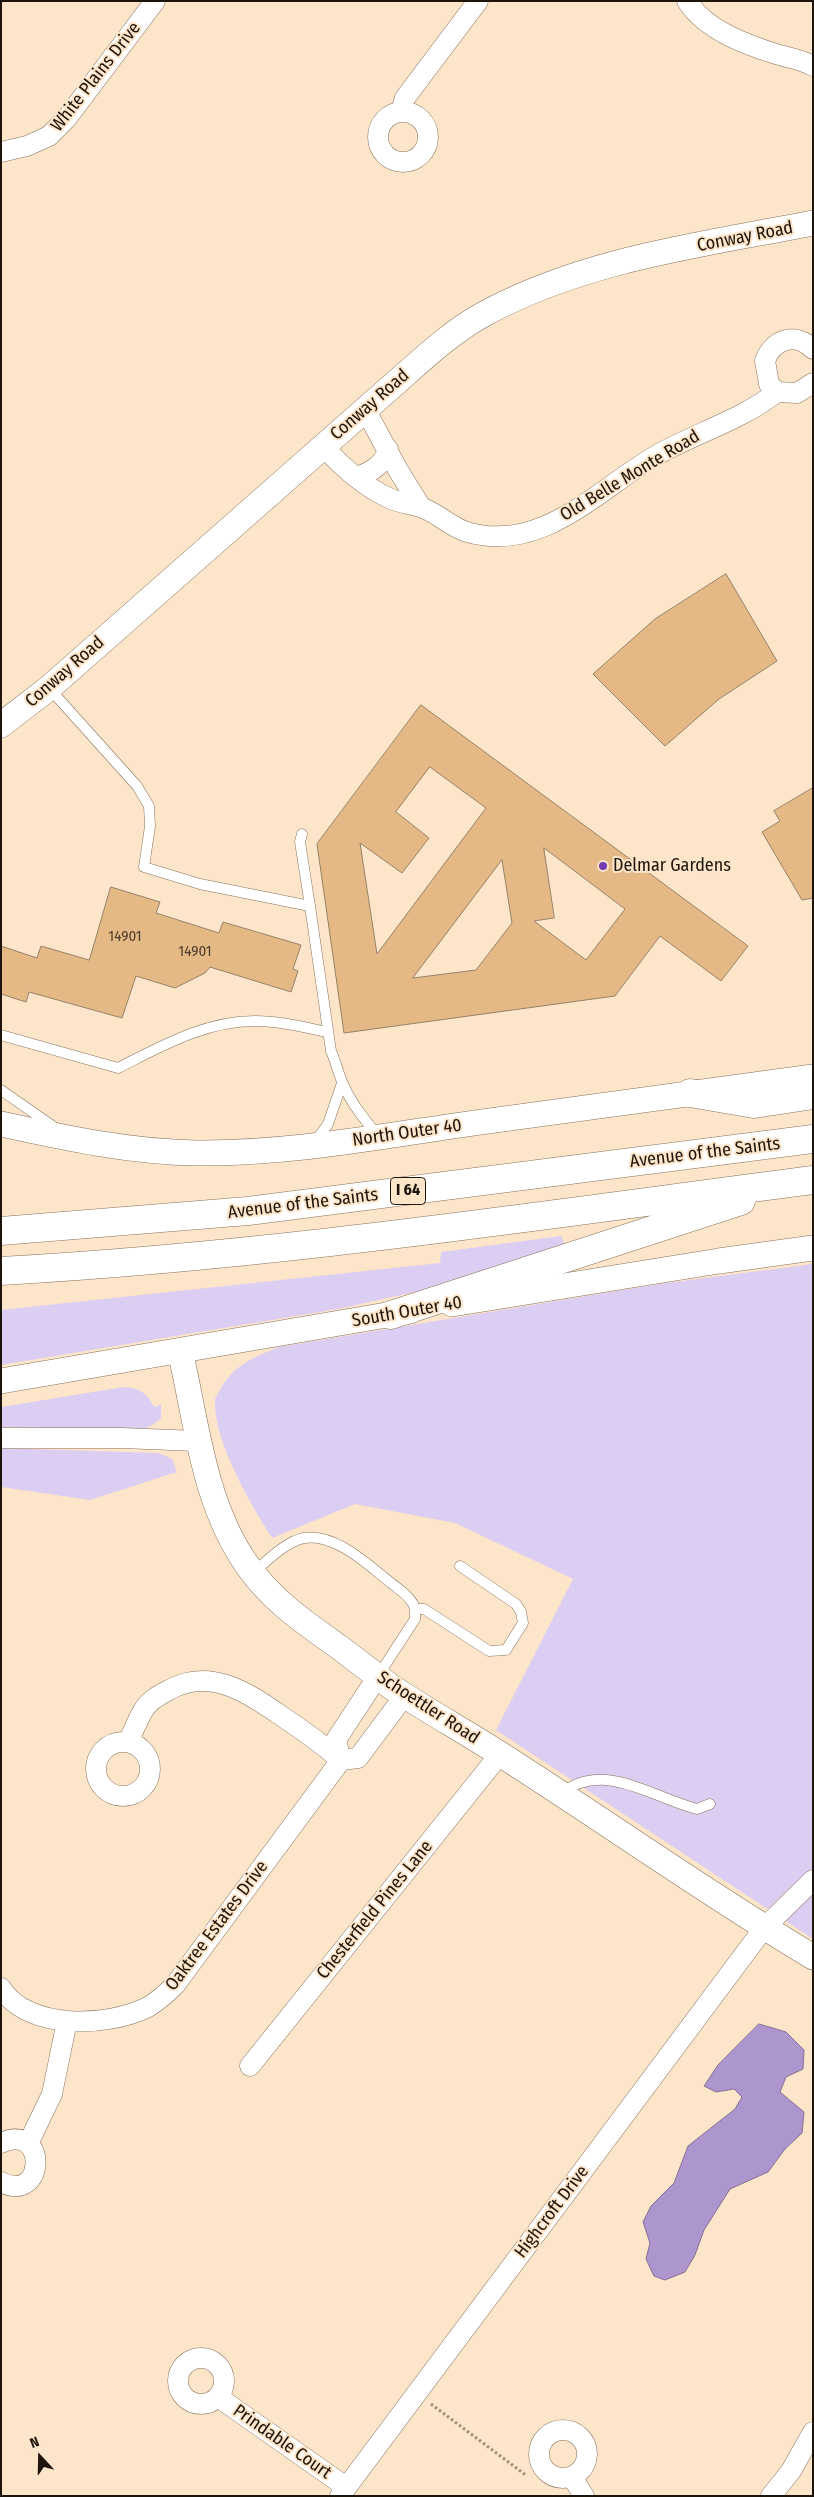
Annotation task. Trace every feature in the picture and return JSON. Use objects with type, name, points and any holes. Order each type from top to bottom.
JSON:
[{"type":"highway","points":[[690,1093],[754,1104],[813,1095]]},
{"type":"highway","name":"Avenue of the Saints","points":[[1,1231],[248,1211],[813,1139]]},
{"type":"highway","points":[[391,1315],[480,1284],[664,1228],[804,1182]]},
{"type":"highway","name":"I 64","points":[[1,1271],[140,1262],[305,1245],[804,1182]]},
{"type":"street","name":"White Plains Drive","points":[[1,152],[27,146],[49,136],[67,118],[155,1]]},
{"type":"street","points":[[401,112],[405,98],[478,1]]},
{"type":"street","points":[[687,1],[694,12],[738,41],[801,60],[813,66]]},
{"type":"street","name":"Conway Road","points":[[1,725],[48,688],[447,339],[483,315],[556,281],[600,266],[813,223]]},
{"type":"street","points":[[813,348],[802,341],[792,339],[774,345],[768,352],[765,361],[765,372],[769,384],[777,392],[797,393],[813,382]]},
{"type":"street","name":"Old Belle Monte Road","points":[[323,446],[356,477],[391,499],[421,507],[444,522],[467,532],[489,536],[518,535],[547,526],[573,513],[647,461],[700,432],[761,404],[777,392]]},
{"type":"street","name":"Old Belle Monte Road","points":[[365,409],[398,470],[421,507]]},
{"type":"street","points":[[356,477],[376,468],[383,461],[388,449]]},
{"type":"street","name":"North Outer 40","points":[[1,1124],[68,1139],[136,1149],[194,1153],[242,1152],[378,1137],[813,1077]]},
{"type":"street","name":"South Outer 40","points":[[1,1381],[719,1261],[813,1248]]},
{"type":"street","name":"Schoettler Road","points":[[180,1351],[191,1397],[197,1441],[214,1495],[228,1529],[254,1572],[286,1609],[405,1695],[500,1754],[764,1928],[813,1957]]},
{"type":"street","points":[[1,1438],[197,1441]]},
{"type":"street","points":[[341,1760],[336,1740],[378,1676]]},
{"type":"street","points":[[128,1742],[143,1710],[156,1696],[188,1682],[206,1681],[227,1684],[247,1693],[317,1740],[341,1760],[358,1758],[405,1695]]},
{"type":"street","name":"Chesterfield Pines Lane","points":[[250,2066],[500,1754]]},
{"type":"street","name":"Oaktree Estates Drive","points":[[1,1988],[20,2006],[32,2013],[67,2021],[98,2022],[126,2015],[148,2006],[175,1985],[341,1760]]},
{"type":"street","name":"Highcroft Drive","points":[[343,2492],[764,1928],[813,1880]]},
{"type":"street","points":[[28,2144],[52,2094],[67,2021]]},
{"type":"street","points":[[1,2143],[14,2139],[28,2144],[36,2158],[34,2173],[23,2184],[15,2186],[1,2182]]},
{"type":"street","name":"Prindable Court","points":[[218,2397],[343,2492]]},
{"type":"street","points":[[771,2496],[794,2465],[813,2432]]},
{"type":"street","points":[[572,2477],[584,2496]]},
{"type":"lane","points":[[48,688],[137,786],[148,806],[150,826],[144,866],[200,884],[310,906]]},
{"type":"lane","points":[[302,834],[300,842],[330,1051],[339,1066],[342,1082],[353,1103],[378,1137]]},
{"type":"lane","points":[[1,1035],[118,1068],[192,1032],[225,1023],[255,1021],[287,1024],[327,1032]]},
{"type":"lane","points":[[312,1145],[328,1124],[342,1082]]},
{"type":"lane","points":[[1,1090],[68,1139]]},
{"type":"lane","points":[[254,1572],[292,1541],[306,1538],[336,1544],[362,1560],[411,1599],[416,1609],[415,1619],[378,1676]]},
{"type":"lane","points":[[416,1609],[424,1609],[489,1651],[506,1650],[523,1623],[516,1604],[460,1566]]},
{"type":"lane","points":[[561,1794],[572,1785],[592,1779],[611,1781],[642,1789],[683,1806],[697,1809],[710,1804]]},
{"type":"path","points":[[428,2402],[527,2476]]},
{"type":"shaded area","points":[[561,1236],[566,1247],[419,1291],[338,1309],[1,1365],[1,1310],[440,1263],[441,1252]]},
{"type":"shaded area","points":[[813,1264],[813,1939],[496,1730],[573,1579],[455,1523],[355,1504],[272,1538],[244,1490],[227,1453],[216,1417],[215,1401],[226,1380],[239,1367],[279,1347],[659,1284]]},
{"type":"shaded area","points":[[124,1387],[142,1392],[154,1407],[161,1404],[161,1418],[148,1427],[132,1430],[1,1427],[1,1407]]},
{"type":"shaded area","points":[[1,1448],[159,1453],[172,1459],[177,1472],[90,1500],[1,1487]]},
{"type":"shaded area","points":[[759,2024],[786,2032],[804,2050],[803,2069],[786,2077],[780,2092],[804,2112],[802,2133],[785,2149],[768,2172],[730,2189],[704,2230],[695,2255],[685,2272],[665,2280],[654,2276],[646,2259],[650,2243],[643,2222],[651,2206],[674,2183],[688,2146],[735,2109],[742,2097],[734,2089],[716,2092],[704,2086],[718,2065]]},
{"type":"building","points":[[726,574],[777,661],[719,699],[665,746],[593,674],[655,619]]},
{"type":"building","name":"Delmar Gardens","points":[[421,705],[748,946],[721,981],[660,936],[615,996],[344,1033],[317,844]],"holes":[[[430,767],[486,808],[377,954],[360,843],[402,873],[429,838],[396,812]],[[544,848],[625,909],[586,960],[534,921],[554,918]],[[502,860],[512,923],[476,970],[413,978]]]},
{"type":"building","points":[[813,788],[813,898],[802,900],[762,832],[780,821],[774,811]]},
{"type":"building","points":[[111,887],[160,902],[156,913],[219,933],[223,922],[301,945],[293,969],[298,971],[291,992],[210,967],[205,973],[175,988],[136,976],[122,1018],[29,992],[26,1002],[1,994],[1,946],[37,958],[41,946],[89,960]]},
{"type":"place","name":"Delmar Gardens","points":[[603,866]]}]
